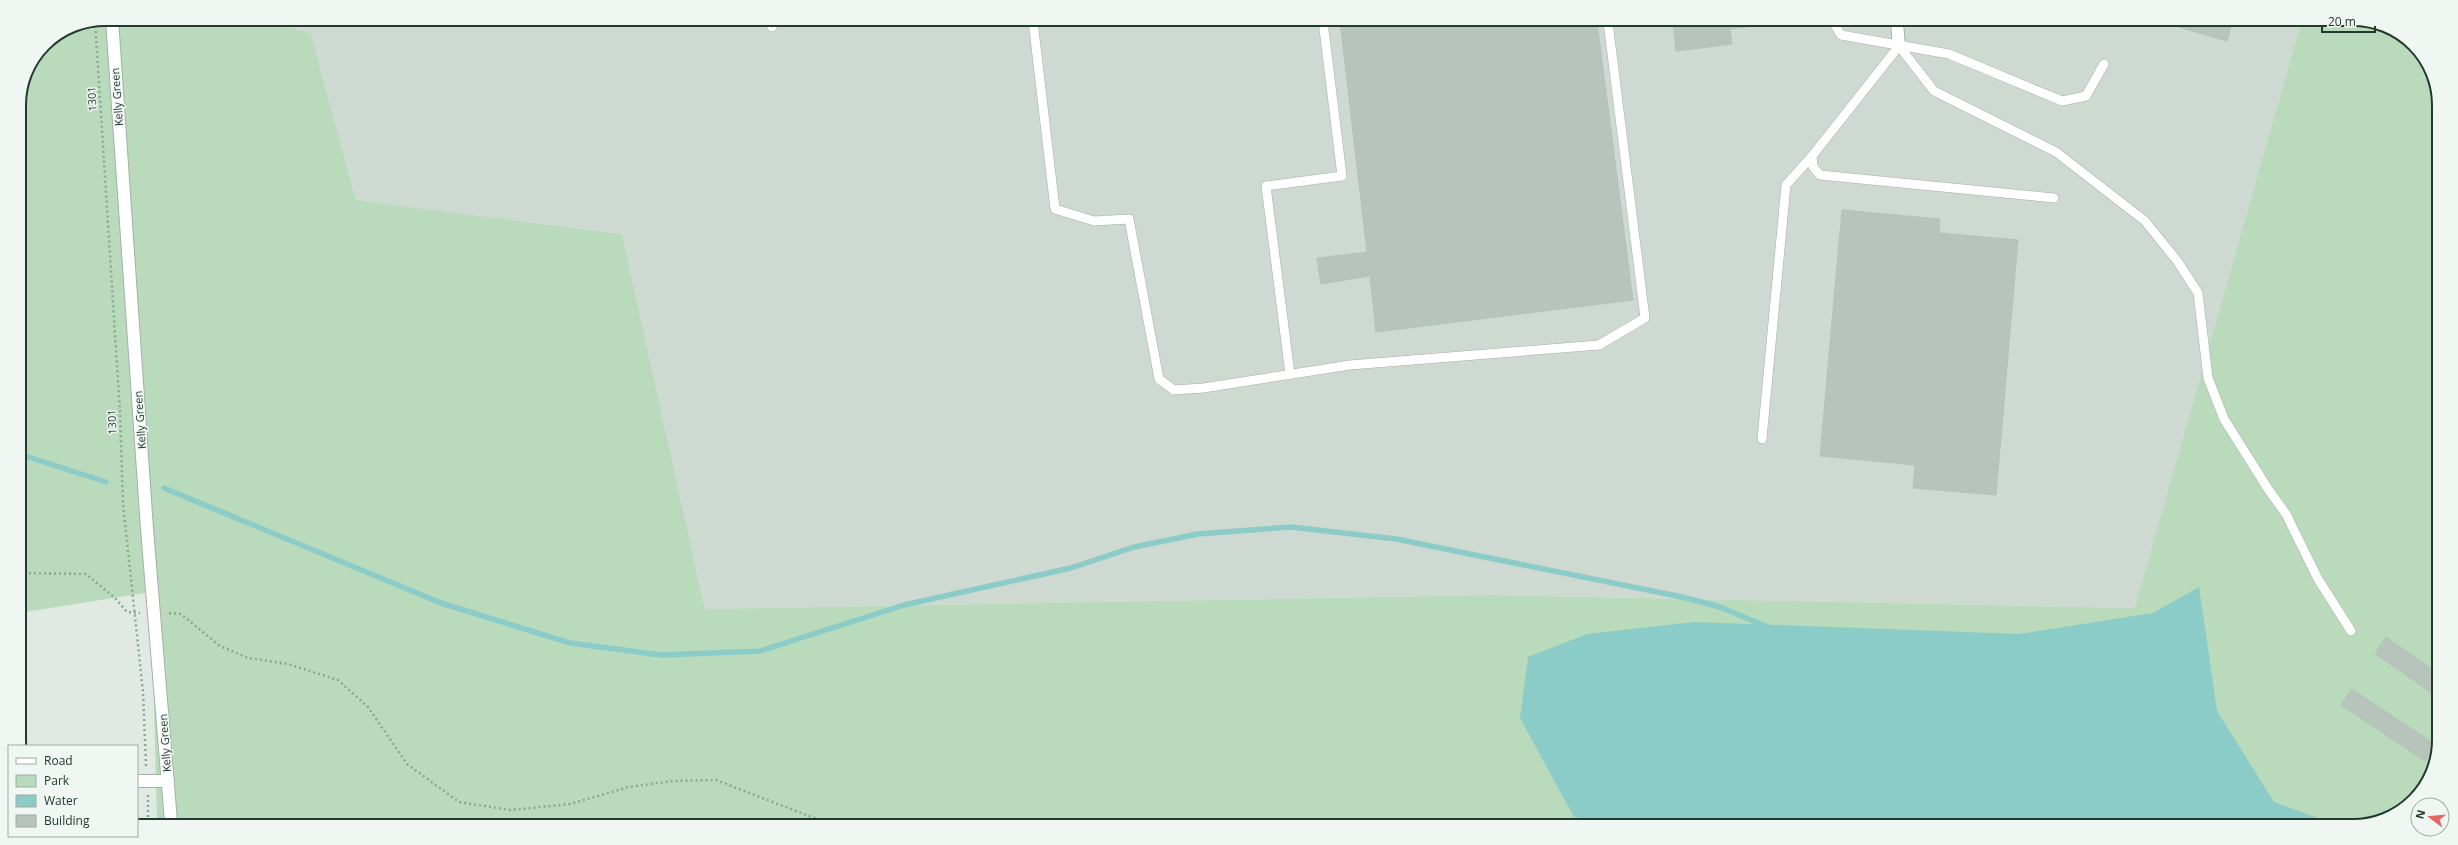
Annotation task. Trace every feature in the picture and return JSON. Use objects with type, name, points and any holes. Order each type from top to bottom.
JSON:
[{"type":"street","name":"Kelly Green","points":[[113,26],[171,819]]},
{"type":"street","points":[[1897,26],[1899,46]]},
{"type":"street","points":[[143,781],[168,781]]},
{"type":"lane","points":[[1034,26],[1055,208],[1094,221],[1129,219],[1159,379],[1174,390],[1203,388],[1350,365],[1599,345],[1645,318],[1608,26]]},
{"type":"lane","points":[[1290,374],[1266,186],[1342,176],[1324,26]]},
{"type":"lane","points":[[1835,26],[1841,35],[1949,54],[2062,101],[2086,96],[2104,64]]},
{"type":"lane","points":[[1762,439],[1786,185],[1812,156],[1899,46]]},
{"type":"lane","points":[[1899,46],[1934,91],[2056,152],[2145,220],[2178,262],[2198,293],[2208,378],[2224,419],[2268,489],[2286,514],[2318,579],[2351,631]]},
{"type":"lane","points":[[1812,156],[1813,167],[1820,175],[2054,198]]},
{"type":"path","name":"1301","points":[[95,27],[120,412],[123,504],[143,692],[143,781],[148,819]]},
{"type":"path","points":[[26,573],[86,574],[115,598],[127,612],[181,614],[220,646],[248,658],[288,664],[338,680],[368,706],[407,764],[459,802],[511,810],[570,804],[629,786],[673,781],[716,780],[817,819]]},
{"type":"shaded area","points":[[286,26],[2300,26],[2136,608],[1489,595],[705,609],[622,234],[356,200],[311,34]]},
{"type":"green space","points":[[100,26],[286,26],[311,34],[356,200],[622,234],[705,609],[1489,595],[2135,608],[2300,26],[2358,26],[2378,30],[2388,34],[2401,42],[2416,57],[2428,80],[2432,100],[2432,740],[2428,765],[2416,788],[2397,806],[2378,815],[2353,819],[157,819],[151,592],[26,612],[26,105],[29,85],[39,61],[49,49],[61,39],[80,30]]},
{"type":"water","points":[[2199,587],[2217,711],[2274,802],[2321,819],[1586,819],[1574,817],[1520,718],[1528,657],[1587,634],[1694,622],[2019,634],[2153,613]]},
{"type":"building","points":[[1341,26],[1598,26],[1633,300],[1376,332],[1370,276],[1321,284],[1317,258],[1367,252]]},
{"type":"building","points":[[1673,26],[1753,26],[1730,29],[1732,44],[1676,51]]},
{"type":"building","points":[[2175,26],[2231,26],[2227,41]]},
{"type":"building","points":[[1842,210],[1940,219],[1939,233],[2018,240],[1996,495],[1913,488],[1915,465],[1820,456]]},
{"type":"building","points":[[2386,637],[2432,669],[2432,693],[2375,654]]},
{"type":"building","points":[[2352,689],[2432,742],[2431,751],[2425,761],[2341,705]]},
{"type":"waterway","points":[[26,456],[106,482]]},
{"type":"waterway","points":[[164,488],[441,603],[570,643],[661,655],[760,651],[904,605],[1071,568],[1134,547],[1198,534],[1291,527],[1396,539],[1682,597],[1720,607],[1770,628]]}]
